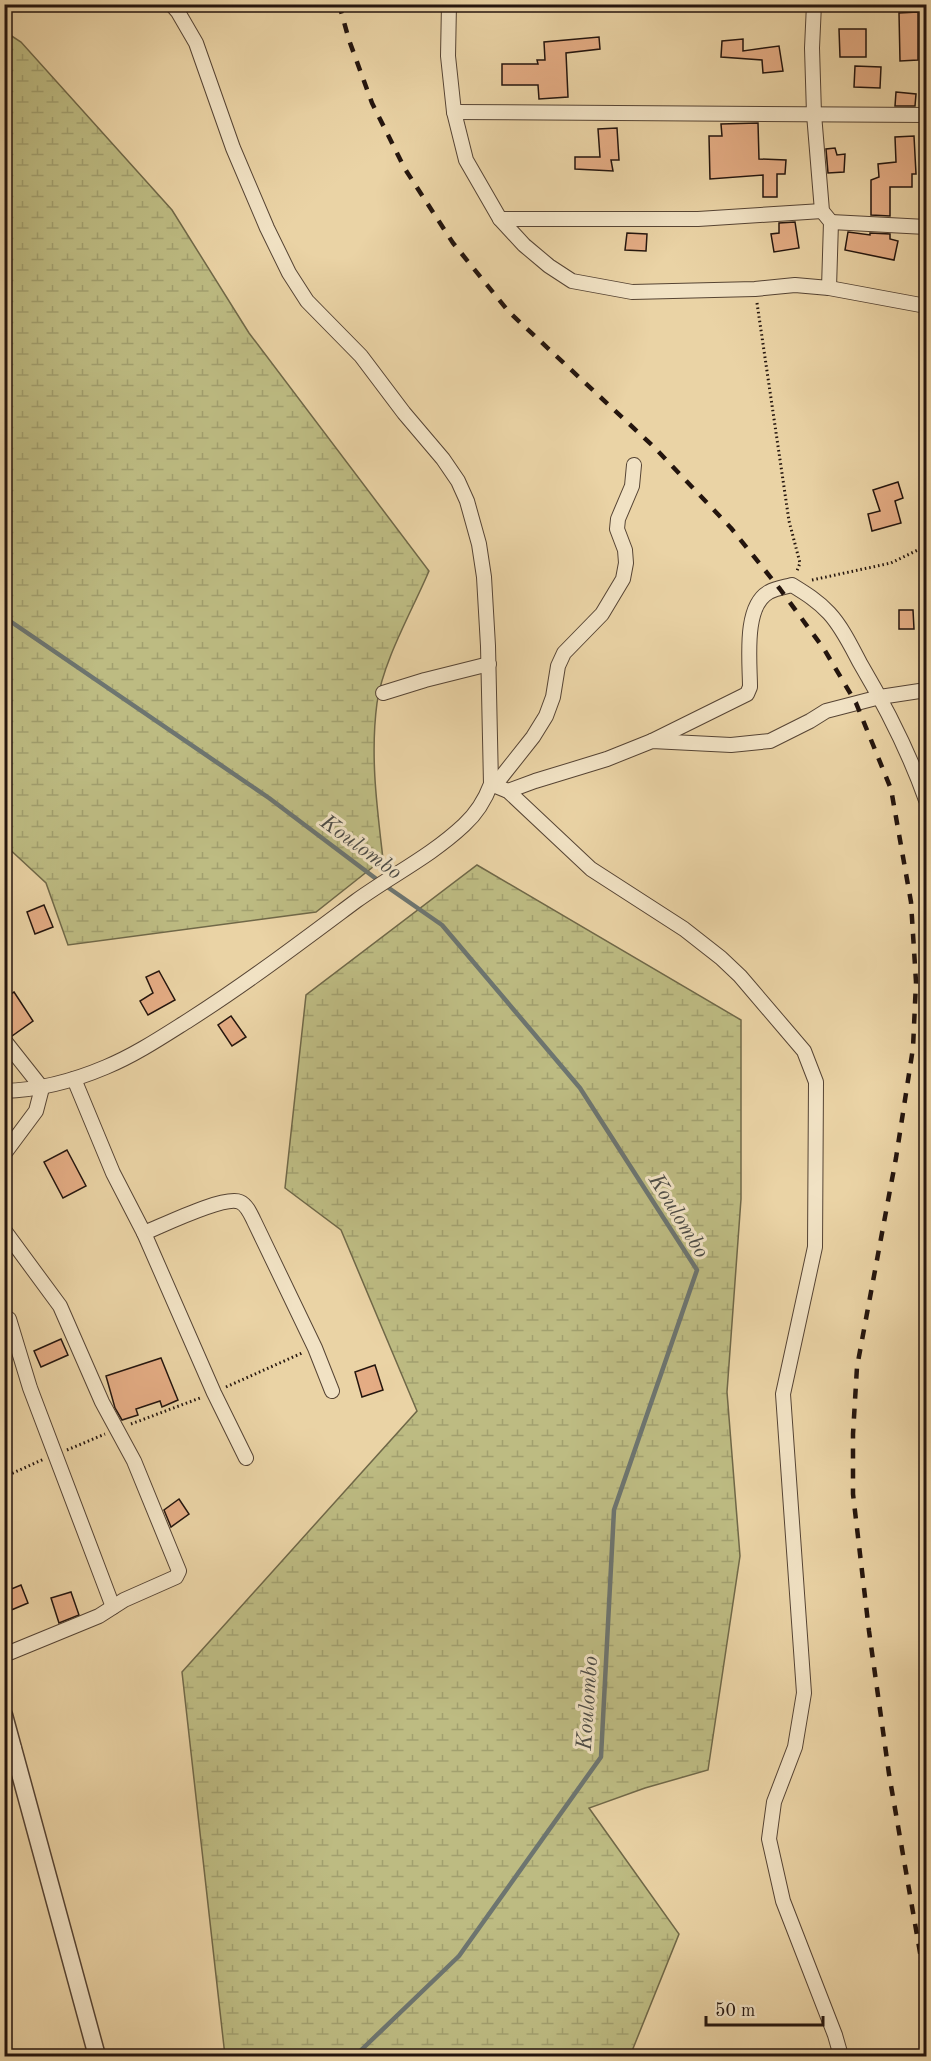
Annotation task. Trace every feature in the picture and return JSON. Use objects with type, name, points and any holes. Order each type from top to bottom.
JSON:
[{"type":"street","points":[[171,4],[196,43],[233,148],[267,228],[290,273],[307,301],[361,356],[404,414],[443,459],[468,501],[479,544],[484,577],[493,784]]},
{"type":"street","points":[[449,4],[448,56],[454,112],[466,160],[500,219],[524,245],[572,281],[632,292],[755,290],[795,285],[829,288],[927,306]]},
{"type":"street","points":[[814,4],[812,48],[814,114],[826,217],[829,288]]},
{"type":"street","points":[[454,112],[927,115]]},
{"type":"street","points":[[500,219],[826,217],[927,227]]},
{"type":"street","points":[[4,1091],[42,1088],[106,1067],[185,1023],[256,976],[359,899],[422,860],[471,818],[493,784],[533,737],[546,716],[553,697],[558,666],[564,653],[602,614],[623,579],[626,563],[625,550],[617,529],[618,519],[632,486],[634,465]]},
{"type":"street","points":[[508,791],[608,759],[652,741],[747,694],[750,687],[752,620],[758,604],[768,592],[792,585],[812,598],[837,623],[903,742],[927,800]]},
{"type":"street","points":[[383,693],[489,664]]},
{"type":"street","points":[[652,741],[731,745],[770,741],[826,711],[880,697],[927,690]]},
{"type":"street","points":[[493,784],[508,791],[591,869],[684,929],[740,975],[804,1051],[816,1082],[815,1247],[783,1394],[804,1693],[795,1747],[774,1802],[769,1839],[783,1901],[841,2056]]},
{"type":"street","points":[[4,1040],[42,1088]]},
{"type":"street","points":[[74,1078],[113,1173],[144,1233],[214,1393],[246,1458]]},
{"type":"street","points":[[4,1154],[36,1111],[42,1088]]},
{"type":"street","points":[[144,1233],[215,1204],[237,1201],[243,1204],[255,1221],[315,1348],[332,1391]]},
{"type":"street","points":[[4,1230],[60,1306],[102,1402],[134,1461],[179,1569],[176,1577],[124,1600],[99,1616],[4,1655]]},
{"type":"street","points":[[9,1319],[30,1388],[113,1607]]},
{"type":"street","points":[[4,1715],[97,2056]]},
{"type":"street","points":[[4,1765],[14,1748]]},
{"type":"path","points":[[755,290],[789,520],[800,563],[792,585]]},
{"type":"path","points":[[792,585],[891,563],[927,546]]},
{"type":"path","points":[[214,1393],[315,1348]]},
{"type":"green space","points":[[4,31],[21,42],[172,210],[249,333],[429,571],[385,670],[377,703],[374,762],[383,859],[316,912],[68,945],[46,883],[5,845]]},
{"type":"green space","points":[[477,865],[741,1020],[741,1199],[727,1392],[740,1556],[708,1770],[645,1788],[589,1808],[679,1934],[630,2056],[225,2056],[182,1672],[417,1411],[341,1230],[285,1188],[306,995]]},
{"type":"building","points":[[918,12],[918,60],[900,61],[899,13]]},
{"type":"building","points":[[839,29],[866,29],[866,57],[840,57]]},
{"type":"building","points":[[599,37],[600,49],[566,53],[568,97],[539,99],[538,85],[502,85],[502,64],[538,64],[537,60],[545,60],[544,42]]},
{"type":"building","points":[[743,39],[743,51],[779,46],[783,71],[763,73],[762,60],[721,57],[722,41]]},
{"type":"building","points":[[855,66],[881,67],[880,88],[854,87]]},
{"type":"building","points":[[896,92],[916,94],[915,106],[895,106]]},
{"type":"building","points":[[758,123],[759,159],[786,160],[785,174],[777,174],[777,197],[763,197],[763,175],[710,179],[709,136],[722,136],[721,124]]},
{"type":"building","points":[[617,128],[619,160],[611,160],[613,171],[575,169],[575,157],[600,157],[598,129]]},
{"type":"building","points":[[914,136],[916,174],[912,174],[912,187],[890,187],[890,216],[871,215],[871,180],[879,177],[878,164],[896,162],[895,137]]},
{"type":"building","points":[[835,148],[837,155],[845,154],[844,172],[828,173],[826,149]]},
{"type":"building","points":[[795,222],[799,248],[774,252],[771,234],[779,233],[779,223]]},
{"type":"building","points":[[848,232],[870,235],[870,233],[890,234],[890,239],[898,241],[894,260],[845,250]]},
{"type":"building","points":[[627,233],[647,234],[646,251],[625,250]]},
{"type":"building","points":[[898,482],[903,498],[895,501],[901,523],[872,531],[868,514],[880,511],[873,490]]},
{"type":"building","points":[[899,610],[913,610],[914,629],[899,629]]},
{"type":"building","points":[[44,905],[53,927],[35,934],[27,912]]},
{"type":"building","points":[[159,971],[175,1000],[148,1015],[140,1001],[153,993],[146,977]]},
{"type":"building","points":[[14,992],[33,1021],[12,1036],[4,1025],[4,998]]},
{"type":"building","points":[[231,1016],[246,1037],[232,1046],[218,1025]]},
{"type":"building","points":[[67,1150],[86,1186],[63,1198],[44,1162]]},
{"type":"building","points":[[61,1339],[68,1355],[41,1367],[34,1351]]},
{"type":"building","points":[[161,1358],[178,1400],[162,1407],[160,1401],[136,1409],[138,1415],[122,1420],[115,1408],[106,1376]]},
{"type":"building","points":[[375,1365],[383,1390],[362,1397],[355,1372]]},
{"type":"building","points":[[179,1499],[189,1514],[171,1527],[164,1510]]},
{"type":"building","points":[[21,1585],[28,1603],[9,1611],[4,1600],[4,1592]]},
{"type":"building","points":[[71,1592],[79,1615],[59,1623],[51,1598]]},
{"type":"waterway","name":"Koulombo","points":[[4,617],[269,798],[383,884],[442,925],[580,1088],[697,1270],[614,1510],[601,1757],[459,1956],[355,2056]]},
{"type":"railway","points":[[339,4],[349,40],[372,103],[405,169],[453,243],[509,312],[654,447],[731,528],[780,589],[824,649],[856,703],[891,789],[911,902],[916,982],[913,1048],[896,1158],[857,1367],[853,1434],[853,1494],[889,1774],[926,1987]]}]
